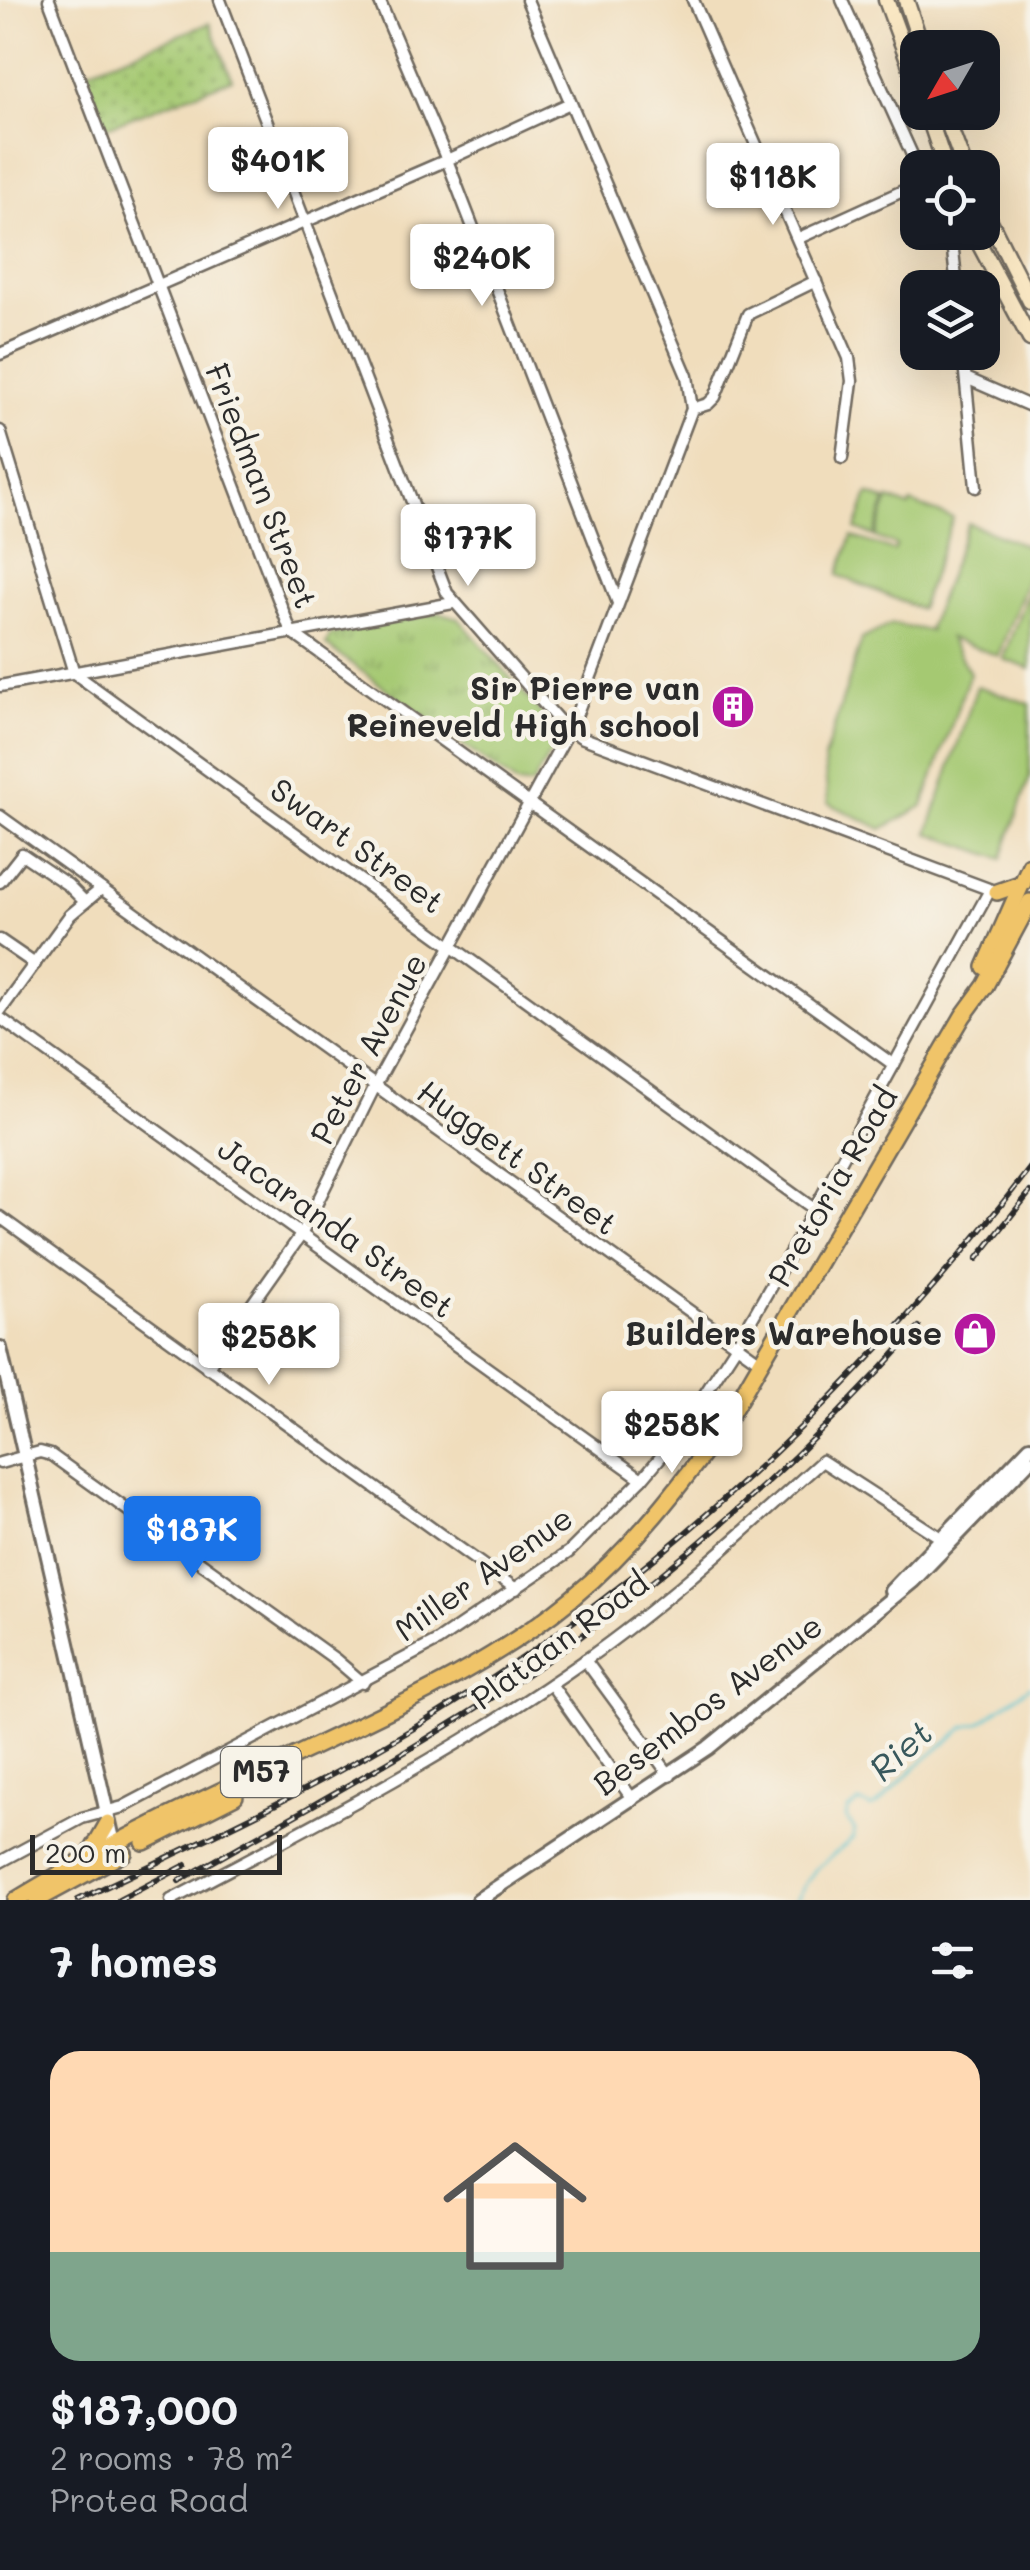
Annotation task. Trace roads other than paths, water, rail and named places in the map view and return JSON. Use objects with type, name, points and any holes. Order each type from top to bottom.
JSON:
[{"type":"main road","points":[[886,0],[900,38]]},
{"type":"main road","points":[[906,0],[916,30]]},
{"type":"main road","points":[[1000,240],[1030,300]]},
{"type":"main road","points":[[983,250],[1030,339]]},
{"type":"main road","name":"Pretoria Road","points":[[16,1900],[86,1861],[116,1851],[136,1835],[258,1773],[348,1734],[470,1668],[571,1599],[632,1540],[726,1422],[762,1364],[1010,940],[1030,866]]},
{"type":"main road","points":[[994,891],[1024,897]]},
{"type":"main road","name":"Pretoria Road","points":[[964,1016],[1024,897]]},
{"type":"main road","points":[[1010,940],[1030,930]]},
{"type":"main road","name":"Pretoria Road","points":[[37,1900],[116,1851],[337,1744],[348,1734]]},
{"type":"main road","points":[[86,1861],[107,1821],[136,1835]]},
{"type":"street","name":"Friedman Street","points":[[50,0],[291,632],[894,1065]]},
{"type":"street","points":[[220,0],[453,603],[568,730],[994,891]]},
{"type":"street","points":[[379,0],[447,160],[618,603]]},
{"type":"street","points":[[527,0],[688,376],[692,409],[708,404],[715,396],[748,314],[816,282]]},
{"type":"street","points":[[693,0],[799,238],[852,370],[842,458]]},
{"type":"street","points":[[842,0],[910,150]]},
{"type":"street","points":[[0,354],[570,103]]},
{"type":"street","points":[[799,238],[900,192]]},
{"type":"street","points":[[965,370],[976,488]]},
{"type":"street","points":[[966,378],[1030,406]]},
{"type":"street","name":"Peter Avenue","points":[[207,1368],[301,1235],[375,1086],[568,730],[692,409]]},
{"type":"street","points":[[0,430],[74,672]]},
{"type":"street","points":[[0,686],[453,603]]},
{"type":"street","name":"Swart Street","points":[[74,672],[814,1209]]},
{"type":"street","name":"Huggett Street","points":[[0,816],[762,1364]]},
{"type":"street","points":[[0,882],[22,854],[68,885],[85,902]]},
{"type":"street","points":[[0,1015],[70,916],[100,888]]},
{"type":"street","name":"Miller Avenue","points":[[107,1821],[438,1641],[569,1552],[642,1479],[676,1440],[736,1346],[994,891]]},
{"type":"street","points":[[0,940],[34,964]]},
{"type":"street","name":"Jacaranda Street","points":[[0,1015],[642,1479]]},
{"type":"street","points":[[0,1218],[516,1589]]},
{"type":"street","points":[[0,1348],[116,1851]]},
{"type":"street","points":[[944,1540],[1030,1447]]},
{"type":"street","points":[[0,1464],[40,1452],[51,1455],[363,1683]]},
{"type":"street","points":[[944,1540],[1030,1460]]},
{"type":"street","name":"Plataan Road","points":[[171,1900],[402,1778],[550,1684],[722,1550],[822,1461],[944,1540]]},
{"type":"street","name":"Besembos Avenue","points":[[478,1900],[670,1776],[913,1581],[944,1540]]},
{"type":"street","points":[[585,1660],[670,1776]]},
{"type":"street","points":[[550,1684],[634,1800]]},
{"type":"street","name":"M57","points":[[0,1862],[82,1818],[107,1821]]},
{"type":"waterway","name":"Riet","points":[[795,1900],[815,1870],[853,1838],[855,1830],[846,1818],[848,1810],[860,1802],[871,1808],[877,1805],[965,1727],[980,1723],[1030,1686]]},
{"type":"railway","points":[[78,1900],[373,1752],[502,1672],[588,1611],[670,1546],[824,1405],[965,1250],[1030,1168]]},
{"type":"railway","points":[[977,1259],[1030,1192]]},
{"type":"railway","points":[[179,1881],[439,1731],[577,1639],[732,1514],[829,1423],[919,1327]]},
{"type":"railway","points":[[119,1900],[186,1865]]},
{"type":"place","name":"Sir Pierre van Reineveld High school","points":[[733,707]]},
{"type":"place","name":"Builders Warehouse","points":[[975,1334]]}]
